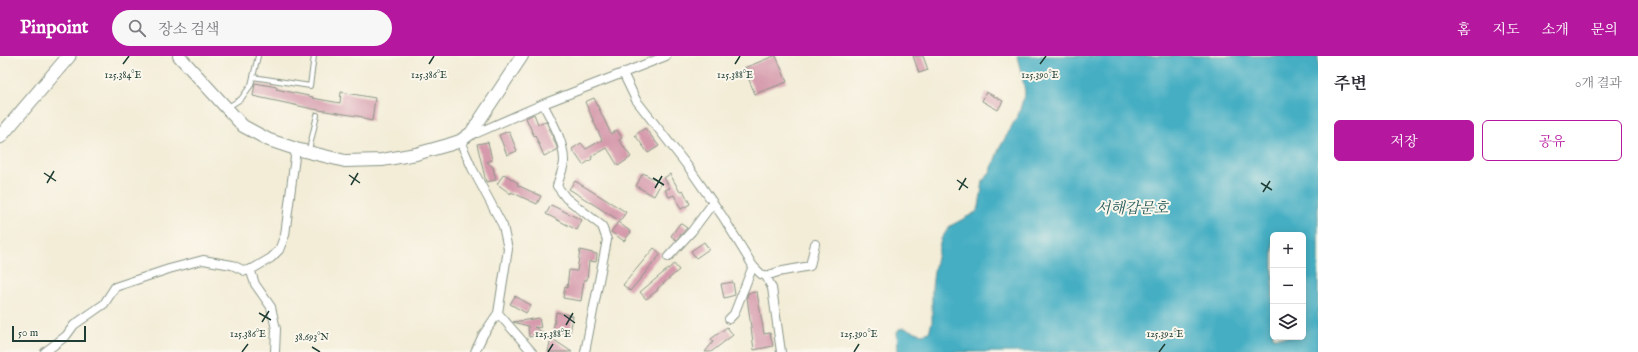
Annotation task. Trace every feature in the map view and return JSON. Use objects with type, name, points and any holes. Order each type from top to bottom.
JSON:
[{"type":"main road","points":[[0,137],[69,56]]},
{"type":"street","points":[[179,56],[243,126],[269,140],[296,149],[345,161],[382,160],[416,154],[460,141],[471,133],[522,56]]},
{"type":"street","points":[[471,133],[477,133],[543,104],[666,56]]},
{"type":"street","points":[[623,73],[636,100],[689,168],[713,202],[753,266],[761,274],[766,276],[772,288],[781,352]]},
{"type":"street","points":[[543,104],[553,122],[564,162],[557,186],[566,198],[602,226],[607,240],[585,352]]},
{"type":"street","points":[[460,141],[472,168],[502,226],[508,248],[498,313],[483,335],[475,352]]},
{"type":"street","points":[[45,352],[66,336],[74,326],[104,304],[115,287],[203,260],[232,265],[246,270],[271,258],[279,250],[285,235],[296,149]]},
{"type":"street","points":[[668,257],[692,231],[713,202]]},
{"type":"street","points":[[766,276],[778,272],[810,266],[815,244]]},
{"type":"street","points":[[729,319],[734,314],[753,266]]},
{"type":"street","points":[[250,269],[255,284],[270,306],[276,329],[276,352]]},
{"type":"street","points":[[498,313],[532,352]]},
{"type":"lane","points":[[226,108],[242,100],[251,85],[258,56]]},
{"type":"lane","points":[[253,77],[310,86],[314,56]]},
{"type":"lane","points":[[308,152],[317,115]]},
{"type":"water","name":"서해갑문호","points":[[1017,56],[1318,56],[1318,352],[898,352],[897,332],[899,329],[904,328],[922,334],[929,332],[932,322],[932,288],[934,271],[941,239],[950,226],[976,212],[979,207],[983,181],[990,173],[999,149],[1019,113],[1025,92]]},
{"type":"building","points":[[776,56],[787,82],[755,94],[744,68]]},
{"type":"building","points":[[913,56],[923,56],[928,70],[919,73]]},
{"type":"building","points":[[255,83],[277,87],[276,89],[313,97],[312,98],[340,103],[341,92],[375,98],[372,121],[363,119],[363,117],[313,109],[253,96]]},
{"type":"building","points":[[986,92],[1003,101],[998,110],[982,101]]},
{"type":"building","points":[[594,98],[611,134],[617,130],[622,138],[619,140],[631,157],[618,166],[607,148],[591,157],[592,159],[583,165],[572,149],[581,143],[586,149],[602,140],[585,102]]},
{"type":"building","points":[[534,114],[538,124],[546,121],[557,147],[557,150],[544,156],[526,118]]},
{"type":"building","points":[[645,128],[659,146],[648,153],[635,135]]},
{"type":"building","points":[[509,131],[517,151],[507,155],[499,135]]},
{"type":"building","points":[[488,142],[492,160],[487,162],[493,167],[496,180],[486,182],[477,144]]},
{"type":"building","points":[[643,173],[661,183],[654,196],[636,186]]},
{"type":"building","points":[[504,174],[518,183],[517,185],[541,196],[537,204],[511,192],[511,194],[497,184]]},
{"type":"building","points":[[670,174],[680,192],[683,190],[690,204],[681,209],[674,195],[669,197],[665,190],[670,188],[664,178]]},
{"type":"building","points":[[575,181],[626,212],[620,221],[569,189]]},
{"type":"building","points":[[551,205],[582,220],[577,230],[546,214]]},
{"type":"building","points":[[618,222],[631,232],[624,241],[611,232]]},
{"type":"building","points":[[680,223],[687,228],[676,240],[671,236]]},
{"type":"building","points":[[704,242],[709,249],[696,258],[691,251]]},
{"type":"building","points":[[654,248],[661,254],[630,291],[623,285]]},
{"type":"building","points":[[580,250],[597,254],[596,262],[589,261],[587,280],[584,280],[581,301],[563,298],[565,287],[567,288],[569,270],[577,271]]},
{"type":"building","points":[[674,264],[679,270],[646,299],[640,292]]},
{"type":"building","points":[[733,282],[735,295],[724,298],[721,284]]},
{"type":"building","points":[[757,292],[764,334],[770,333],[773,346],[754,350],[747,297],[748,293]]},
{"type":"building","points":[[515,296],[531,305],[526,313],[510,304]]},
{"type":"building","points":[[556,312],[573,316],[570,334],[553,331]]},
{"type":"building","points":[[539,318],[541,328],[534,327],[545,334],[529,337],[528,326],[513,322]]},
{"type":"building","points":[[727,327],[733,335],[711,352],[705,352],[713,342],[711,339]]},
{"type":"building","points":[[551,338],[572,352],[548,352]]}]
